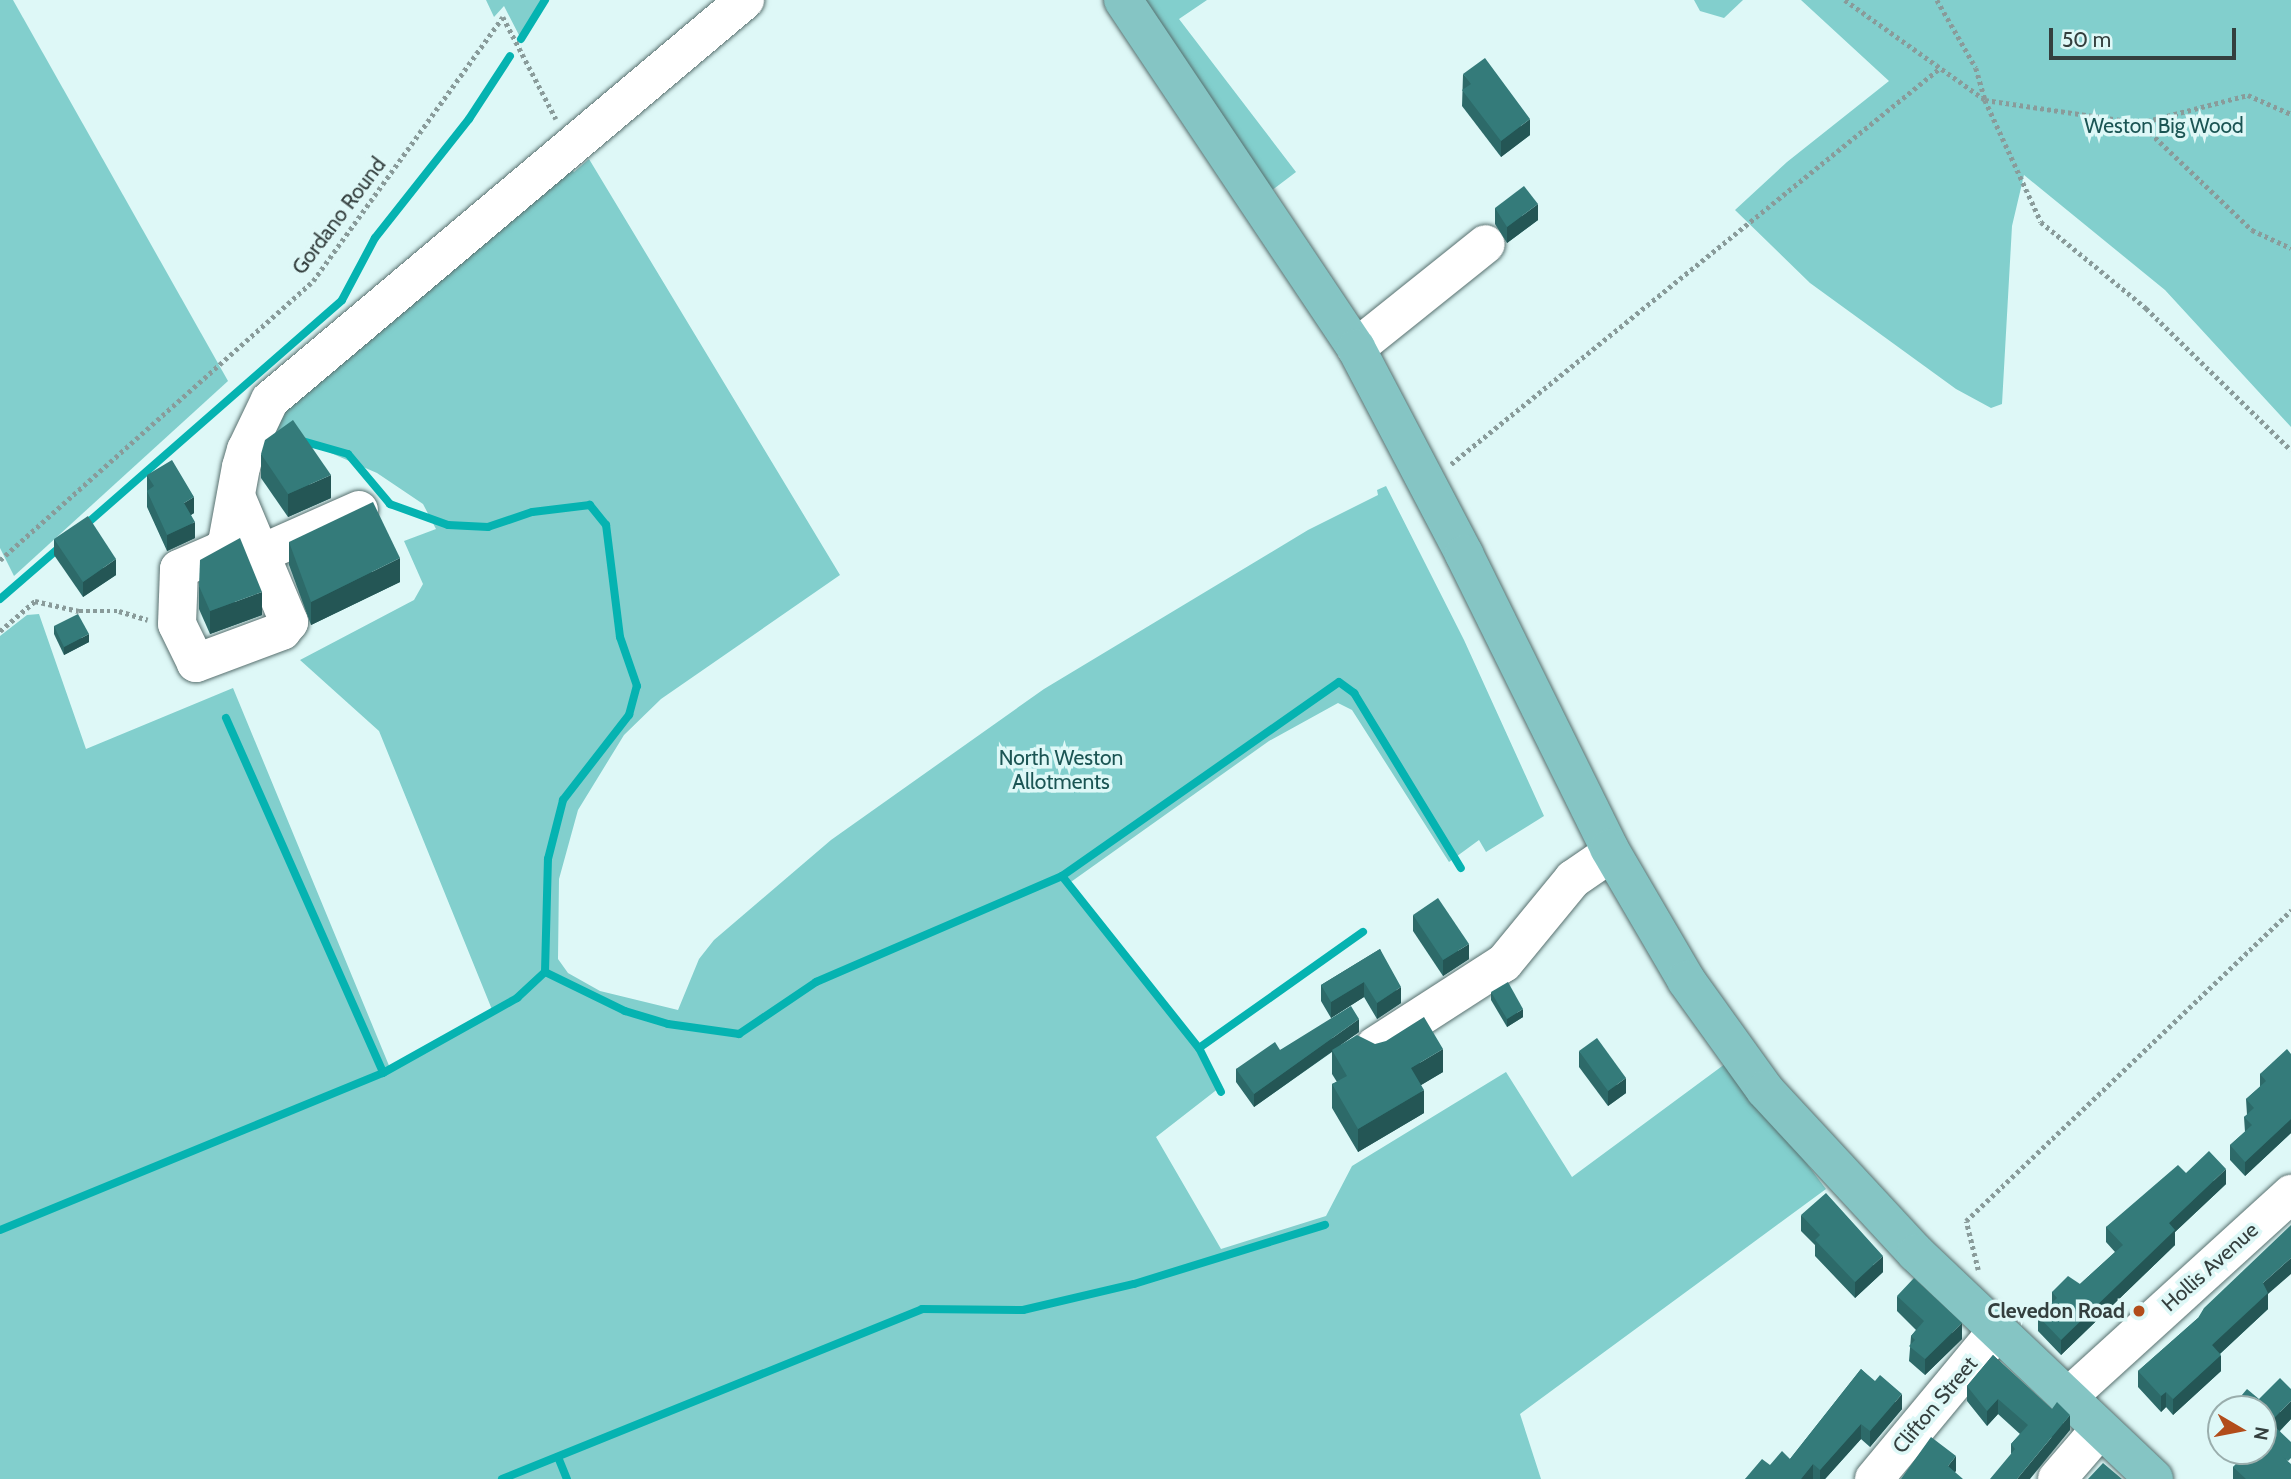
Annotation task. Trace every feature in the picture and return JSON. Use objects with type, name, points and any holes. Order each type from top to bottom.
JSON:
[{"type":"main road","points":[[1123,0],[1252,186],[1356,348],[1427,483],[1611,853],[1650,923],[1765,1090],[1969,1304],[2154,1479]]},
{"type":"street","points":[[236,495],[289,615],[284,630],[196,663],[176,618],[180,567],[224,548],[236,495],[257,421],[279,389],[745,0]]},
{"type":"street","points":[[1356,348],[1486,244]]},
{"type":"street","points":[[261,553],[359,510]]},
{"type":"street","points":[[1375,1046],[1504,963],[1573,880],[1611,853]]},
{"type":"street","name":"Hollis Avenue","points":[[2068,1398],[2291,1194]]},
{"type":"street","name":"Clifton Street","points":[[1874,1479],[1997,1331]]},
{"type":"street","points":[[2057,1479],[2100,1430]]},
{"type":"path","points":[[1845,0],[1985,100],[2140,123],[2248,95],[2291,114]]},
{"type":"path","points":[[1937,0],[1976,68],[1985,100],[2041,222],[2146,308],[2291,450]]},
{"type":"path","name":"Gordano Round","points":[[0,561],[313,281],[503,17],[570,145]]},
{"type":"path","points":[[1427,483],[1940,68]]},
{"type":"path","points":[[2140,123],[2252,230],[2291,248]]},
{"type":"path","points":[[0,631],[35,601],[79,611],[119,611],[155,622],[176,618]]},
{"type":"path","points":[[1969,1304],[1978,1259],[1966,1234],[1966,1221],[2291,910]]},
{"type":"green space","points":[[0,0],[13,0],[228,381],[14,576],[0,548]]},
{"type":"green space","points":[[486,0],[545,0],[521,39],[504,6],[494,17]]},
{"type":"green space","points":[[1141,0],[1207,0],[1179,19],[1296,172],[1271,191]]},
{"type":"green space","points":[[1694,0],[1743,0],[1724,18],[1700,11]]},
{"type":"green space","name":"Weston Big Wood","points":[[1801,0],[2291,0],[2291,427],[2165,290],[2024,175],[2012,226],[2002,404],[1991,408],[1956,389],[1810,283],[1735,210],[1787,162],[1889,81]]},
{"type":"green space","name":"North Weston Allotments","points":[[589,159],[840,575],[661,699],[624,735],[578,810],[559,879],[558,959],[568,973],[600,991],[678,1010],[699,959],[714,940],[831,840],[1044,689],[1308,530],[1378,495],[1377,490],[1386,486],[1464,640],[1544,816],[1486,852],[1479,840],[1449,862],[1352,710],[1338,703],[1269,741],[1068,884],[1199,1048],[1219,1088],[1156,1137],[1221,1249],[1326,1216],[1352,1166],[1506,1072],[1572,1177],[1729,1061],[1826,1189],[1520,1414],[1541,1479],[0,1479],[0,636],[27,615],[39,614],[86,749],[233,688],[390,1068],[493,1012],[379,731],[300,660],[414,600],[423,584],[404,541],[436,529],[423,504],[377,473],[317,447],[257,434],[568,166],[574,172]]},
{"type":"building","points":[[1485,58],[1530,119],[1501,141],[1462,90],[1471,84],[1463,74]]},
{"type":"building","points":[[1524,186],[1538,204],[1507,227],[1495,208]]},
{"type":"building","points":[[293,420],[331,475],[288,494],[261,454],[265,440]]},
{"type":"building","points":[[172,460],[194,497],[184,503],[195,522],[167,535],[147,491],[154,486],[147,475]]},
{"type":"building","points":[[373,502],[400,558],[311,602],[289,542]]},
{"type":"building","points":[[88,516],[116,559],[83,582],[54,539]]},
{"type":"building","points":[[240,538],[262,592],[210,611],[199,586],[200,560]]},
{"type":"building","points":[[78,614],[89,634],[64,647],[54,626]]},
{"type":"building","points":[[1438,898],[1469,944],[1443,960],[1413,915]]},
{"type":"building","points":[[1380,949],[1401,987],[1377,1003],[1364,982],[1331,1002],[1321,985]]},
{"type":"building","points":[[1508,982],[1523,1009],[1507,1019],[1491,992]]},
{"type":"building","points":[[1351,1006],[1359,1019],[1254,1094],[1236,1069],[1275,1042],[1280,1050]]},
{"type":"building","points":[[1424,1017],[1443,1049],[1411,1068],[1424,1090],[1358,1129],[1332,1084],[1347,1076],[1332,1050],[1357,1035],[1375,1044],[1386,1041]]},
{"type":"building","points":[[1597,1038],[1626,1078],[1608,1091],[1579,1051]]},
{"type":"building","points":[[2287,1049],[2291,1054],[2291,1119],[2245,1162],[2230,1145],[2252,1125],[2244,1117],[2254,1108],[2246,1099],[2266,1081],[2260,1074]]},
{"type":"building","points":[[2209,1151],[2226,1169],[2169,1223],[2175,1230],[2061,1340],[2038,1316],[2057,1298],[2052,1292],[2068,1276],[2080,1284],[2123,1245],[2106,1227],[2178,1165],[2186,1173]]},
{"type":"building","points":[[1826,1193],[1883,1256],[1855,1282],[1815,1240],[1820,1235],[1801,1215]]},
{"type":"building","points":[[2291,1225],[2291,1258],[2263,1283],[2268,1293],[2212,1345],[2221,1355],[2173,1399],[2166,1392],[2161,1396],[2138,1371],[2198,1318],[2204,1308]]},
{"type":"building","points":[[1914,1278],[1962,1323],[1925,1359],[1909,1346],[1915,1340],[1911,1336],[1924,1321],[1897,1296]]},
{"type":"building","points":[[1993,1355],[2052,1409],[2057,1402],[2070,1415],[2017,1479],[1990,1479],[2015,1449],[2011,1444],[2028,1425],[1998,1399],[1987,1411],[1967,1386]]},
{"type":"building","points":[[1861,1369],[1875,1381],[1880,1375],[1902,1394],[1870,1431],[1861,1424],[1820,1470],[1813,1464],[1801,1479],[1745,1479],[1762,1459],[1770,1465],[1782,1451],[1790,1459]]},
{"type":"building","points":[[2280,1378],[2291,1389],[2291,1401],[2277,1415],[2277,1395],[2263,1395]]},
{"type":"building","points":[[2247,1389],[2254,1395],[2242,1395]]},
{"type":"building","points":[[2277,1429],[2291,1442],[2291,1458],[2288,1461],[2283,1457],[2291,1464],[2291,1479],[2246,1479],[2233,1467],[2277,1465]]},
{"type":"building","points":[[1931,1437],[1956,1456],[1948,1466],[1963,1479],[1901,1479]]},
{"type":"building","points":[[2103,1463],[2122,1479],[2088,1479]]},
{"type":"waterway","points":[[521,39],[545,0]]},
{"type":"waterway","points":[[83,527],[342,300],[375,238],[469,119],[510,56]]},
{"type":"waterway","points":[[0,1230],[383,1073],[517,998],[545,972],[548,859],[563,800],[629,715],[637,686],[620,637],[606,525],[590,505],[532,512],[488,527],[448,525],[390,504],[348,454],[299,440]]},
{"type":"waterway","points":[[0,599],[60,547]]},
{"type":"waterway","points":[[545,972],[625,1011],[668,1024],[739,1034],[816,982],[1062,876],[1339,682],[1354,693],[1461,868]]},
{"type":"waterway","points":[[226,718],[383,1073]]},
{"type":"waterway","points":[[1062,876],[1199,1048],[1221,1092]]},
{"type":"waterway","points":[[1199,1048],[1363,932]]},
{"type":"waterway","points":[[502,1479],[922,1309],[1023,1310],[1134,1284],[1325,1225]]},
{"type":"waterway","points":[[558,1457],[567,1479]]},
{"type":"place","name":"Clevedon Road","points":[[2139,1311]]}]
